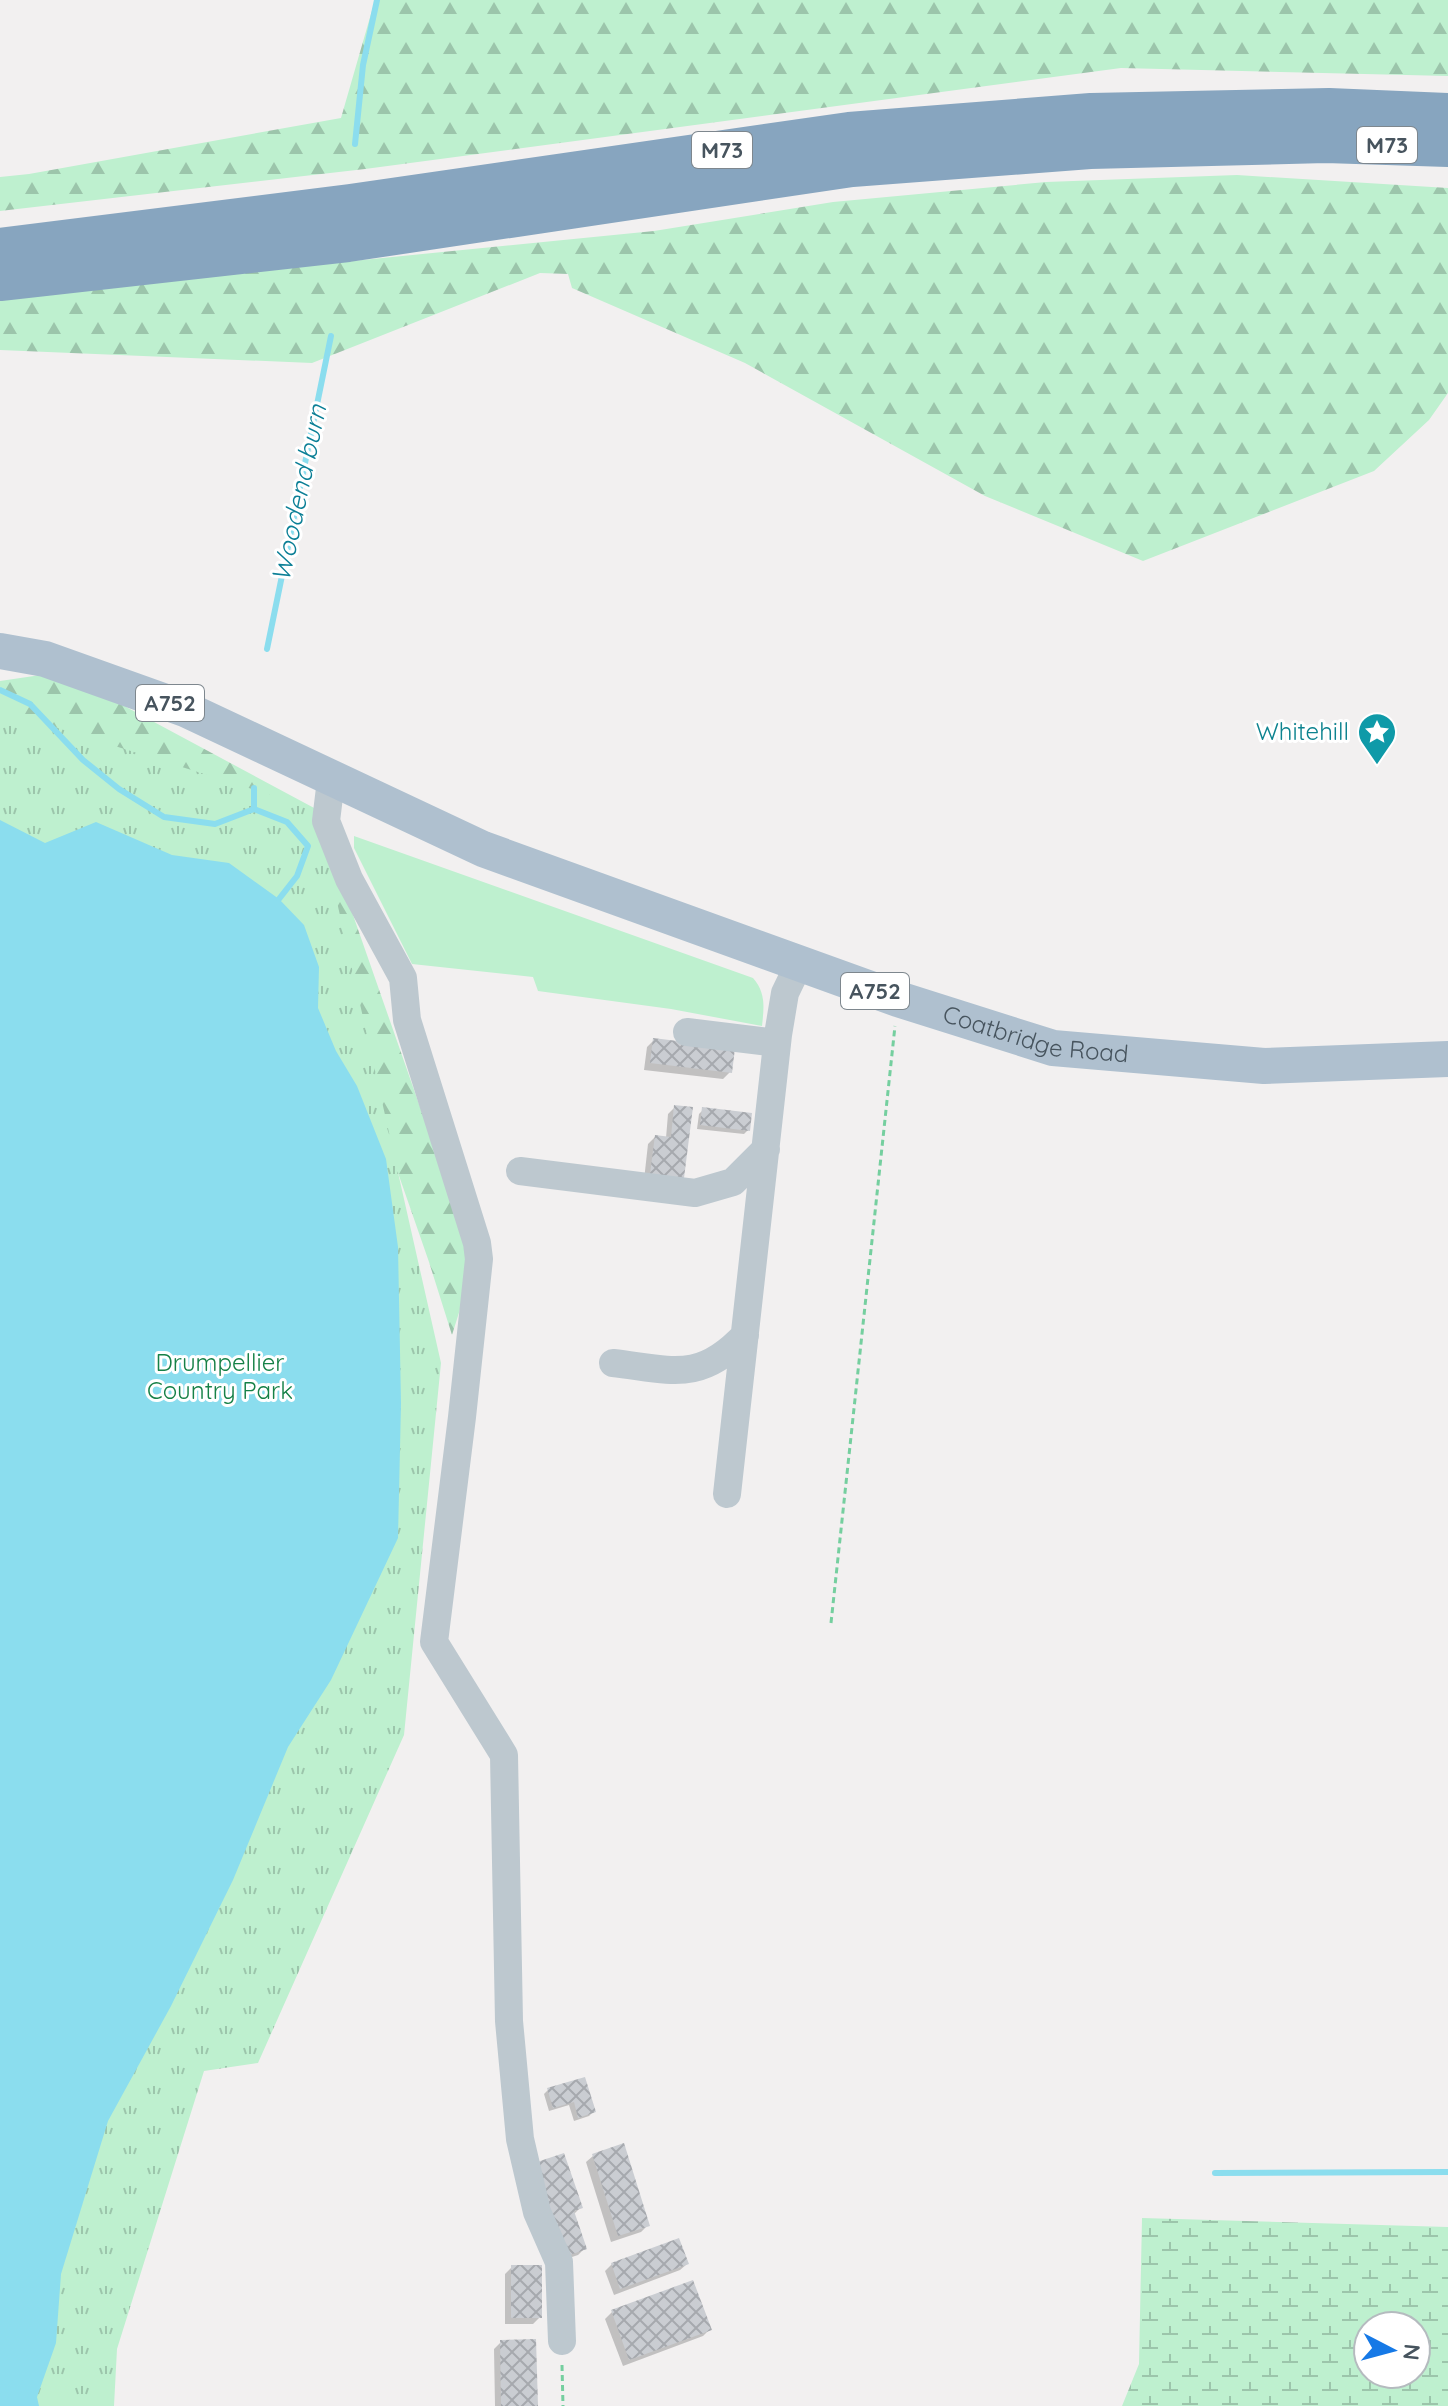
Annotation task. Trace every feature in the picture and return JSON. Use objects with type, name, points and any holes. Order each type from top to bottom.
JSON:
[{"type":"highway","name":"M73","points":[[0,248],[350,204],[849,132],[1091,113],[1329,108],[1448,113]]},
{"type":"highway","name":"M73","points":[[0,281],[348,242],[852,167],[1090,149],[1326,143],[1448,147]]},
{"type":"main road","name":"A752","points":[[0,651],[45,659],[185,709],[331,780]]},
{"type":"main road","name":"Coatbridge Road","points":[[331,780],[483,849],[898,999],[1053,1048],[1264,1066],[1448,1059]]},
{"type":"street","points":[[331,780],[326,821],[349,879],[403,978],[407,1020],[477,1243],[479,1259],[462,1417],[434,1642],[504,1755],[509,2021],[520,2139],[537,2212],[559,2262],[562,2341]]},
{"type":"street","points":[[727,1494],[777,1043],[785,993],[799,964]]},
{"type":"street","points":[[687,1032],[777,1043]]},
{"type":"street","points":[[520,1171],[695,1193],[733,1182],[766,1149]]},
{"type":"street","points":[[613,1363],[686,1371],[702,1367],[727,1354],[745,1335]]},
{"type":"path","points":[[831,1623],[898,999]]},
{"type":"path","points":[[562,2341],[563,2406]]},
{"type":"green space","points":[[375,0],[1448,0],[1448,76],[1121,68],[365,169],[0,211],[0,177],[341,118]]},
{"type":"green space","points":[[1237,175],[1448,188],[1448,393],[1429,420],[1374,471],[1143,561],[985,496],[745,363],[572,288],[568,274],[540,273],[312,363],[0,350],[0,296],[654,231],[833,202],[1046,182]]},
{"type":"green space","points":[[61,672],[316,809],[464,1233],[467,1287],[452,1335],[389,1147],[0,820],[0,681]]},
{"type":"green space","name":"Drumpellier Country Park","points":[[0,710],[316,809],[441,1363],[404,1735],[258,2063],[204,2071],[117,2349],[114,2406],[0,2406]]},
{"type":"green space","points":[[354,836],[753,978],[762,995],[762,1026],[671,1009],[538,991],[533,977],[412,964],[354,848]]},
{"type":"green space","points":[[1142,2218],[1448,2227],[1448,2406],[1122,2406],[1139,2364]]},
{"type":"water","name":"Drumpellier Country Park","points":[[0,820],[45,843],[96,822],[172,855],[229,863],[279,899],[304,925],[319,967],[318,1008],[336,1051],[357,1086],[386,1159],[398,1247],[401,1403],[398,1538],[331,1680],[288,1747],[233,1880],[171,2006],[108,2121],[61,2274],[56,2343],[37,2397],[39,2406],[0,2406]]},
{"type":"building","points":[[653,1038],[735,1048],[732,1073],[650,1063]]},
{"type":"building","points":[[674,1105],[693,1107],[684,1178],[650,1174],[655,1135],[671,1137]]},
{"type":"building","points":[[702,1107],[752,1113],[750,1131],[700,1125]]},
{"type":"building","points":[[585,2077],[596,2112],[578,2118],[574,2102],[553,2108],[547,2088]]},
{"type":"building","points":[[624,2143],[650,2226],[618,2236],[592,2154]]},
{"type":"building","points":[[564,2153],[583,2208],[574,2211],[587,2249],[564,2257],[531,2164]]},
{"type":"building","points":[[679,2238],[689,2264],[620,2289],[611,2263]]},
{"type":"building","points":[[511,2265],[542,2265],[542,2318],[511,2318]]},
{"type":"building","points":[[693,2280],[712,2330],[629,2360],[611,2310]]},
{"type":"building","points":[[536,2339],[538,2406],[501,2406],[500,2340]]},
{"type":"waterway","name":"Woodend burn","points":[[355,144],[363,65],[377,0]]},
{"type":"waterway","name":"Woodend burn","points":[[267,649],[331,336]]},
{"type":"waterway","points":[[0,690],[30,704],[83,760],[119,789],[164,817],[215,824],[254,809]]},
{"type":"waterway","name":"Woodend burn","points":[[254,788],[254,809],[287,822],[308,846],[297,876],[279,899]]},
{"type":"waterway","points":[[1215,2173],[1448,2172]]},
{"type":"place","name":"Whitehill","points":[[1377,766]]}]
